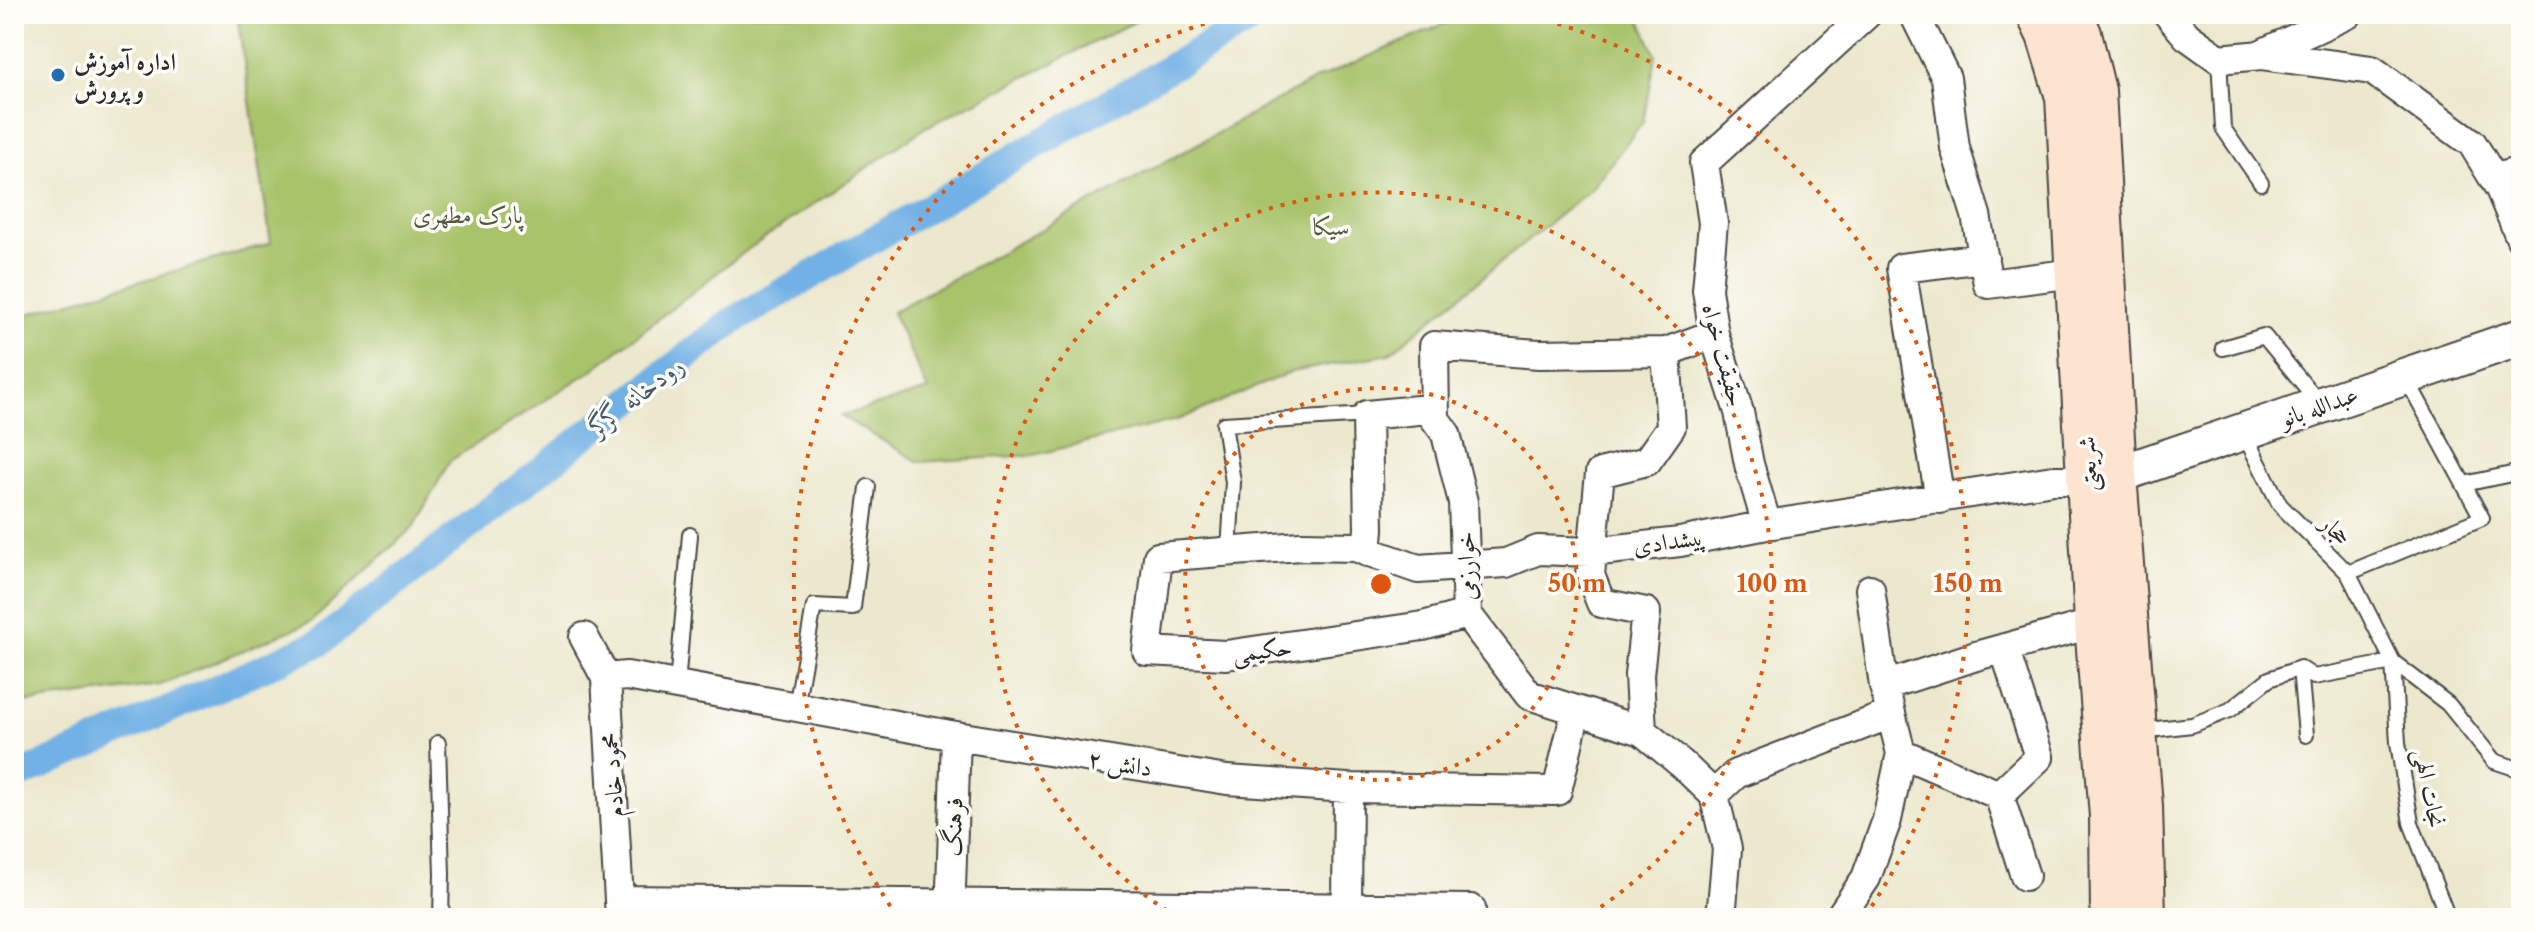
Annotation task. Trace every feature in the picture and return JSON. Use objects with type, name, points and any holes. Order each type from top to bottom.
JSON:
[{"type":"main road","name":"شریعتی","points":[[2037,14],[2047,35],[2066,97],[2075,273],[2137,731],[2145,918]]},
{"type":"main road","name":"شریعتی","points":[[2072,14],[2081,34],[2095,91],[2102,477],[2095,623],[2110,817],[2111,918]]},
{"type":"street","name":"حقیقت خواه","points":[[1767,525],[1749,464],[1739,412],[1714,334],[1707,290],[1713,223],[1704,163],[1867,14]]},
{"type":"street","points":[[1914,14],[1946,78],[1955,148],[1976,215],[1988,284],[2075,273]]},
{"type":"street","points":[[2168,14],[2187,36],[2219,59],[2261,55],[2372,70],[2472,143],[2500,189],[2521,239]]},
{"type":"street","points":[[2261,55],[2348,14]]},
{"type":"street","points":[[1940,499],[1901,268],[1984,258]]},
{"type":"street","points":[[1435,419],[1434,346],[1539,354],[1666,352],[1714,334]]},
{"type":"street","name":"عبدالله بانو","points":[[2102,477],[2521,337]]},
{"type":"street","points":[[1666,352],[1671,427],[1647,461],[1600,473],[1590,575],[1601,603],[1646,612],[1639,675],[1642,731],[1714,795],[1727,849],[1721,918]]},
{"type":"street","points":[[1367,552],[1367,415],[1428,409],[1435,419]]},
{"type":"street","name":"خوارزمی","points":[[1435,419],[1446,434],[1463,502],[1467,614],[1529,695],[1642,731]]},
{"type":"street","name":"پیشدادی","points":[[1158,557],[1301,546],[1355,547],[1418,569],[1506,563],[1538,550],[1591,552],[1680,542],[1767,525],[2053,480],[2102,477]]},
{"type":"street","name":"حکیمی","points":[[1158,557],[1147,651],[1226,655],[1423,626],[1467,614]]},
{"type":"street","points":[[1839,918],[1866,878],[1887,820],[1901,753],[1884,686],[1870,589]]},
{"type":"street","points":[[1884,686],[2095,623]]},
{"type":"street","name":"محمود خادم","points":[[584,637],[606,678],[620,909]]},
{"type":"street","points":[[1999,795],[2039,757],[2004,648]]},
{"type":"street","name":"دانش ۲","points":[[606,678],[627,676],[956,736],[1227,780],[1348,788],[1557,791],[1576,711]]},
{"type":"street","points":[[1714,795],[1736,774],[1891,714]]},
{"type":"street","name":"فرهنگ","points":[[950,911],[956,736]]},
{"type":"street","points":[[1901,753],[1999,795],[2025,876]]},
{"type":"street","points":[[1347,907],[1348,788]]},
{"type":"street","points":[[620,909],[1471,909]]},
{"type":"lane","points":[[2219,59],[2223,128],[2261,183]]},
{"type":"lane","points":[[2490,172],[2521,164]]},
{"type":"lane","points":[[2223,348],[2264,336],[2321,405]]},
{"type":"lane","points":[[2348,573],[2482,518],[2405,376]]},
{"type":"lane","points":[[1229,552],[1233,482],[1224,424],[1367,415]]},
{"type":"lane","name":"حجار","points":[[2243,432],[2280,505],[2348,573],[2393,662]]},
{"type":"lane","points":[[2464,484],[2521,472]]},
{"type":"lane","points":[[796,707],[814,606],[853,608],[868,487]]},
{"type":"lane","points":[[677,685],[690,535]]},
{"type":"lane","points":[[2300,668],[2314,677],[2393,662],[2448,704],[2494,761],[2521,770]]},
{"type":"lane","name":"نجات الهی","points":[[2393,662],[2398,743],[2411,823],[2448,918]]},
{"type":"lane","points":[[2137,731],[2192,725],[2230,710],[2269,679],[2300,668]]},
{"type":"lane","points":[[2300,668],[2306,735]]},
{"type":"lane","points":[[438,743],[441,918]]},
{"type":"green space","name":"پارک مطهری","points":[[237,14],[1150,14],[926,127],[740,255],[594,369],[450,461],[413,527],[311,622],[160,685],[14,704],[14,318],[271,243]]},
{"type":"green space","name":"سیکا","points":[[1467,14],[1638,14],[1656,56],[1643,122],[1591,189],[1389,354],[1291,372],[1180,419],[1034,455],[919,462],[841,416],[928,390],[892,312],[1314,80]]},
{"type":"waterway","name":"رودخانه گرگر","points":[[14,774],[25,773],[319,643],[731,322],[1262,14]]},
{"type":"place","name":"اداره آموزش و پرورش","points":[[58,75]]}]
